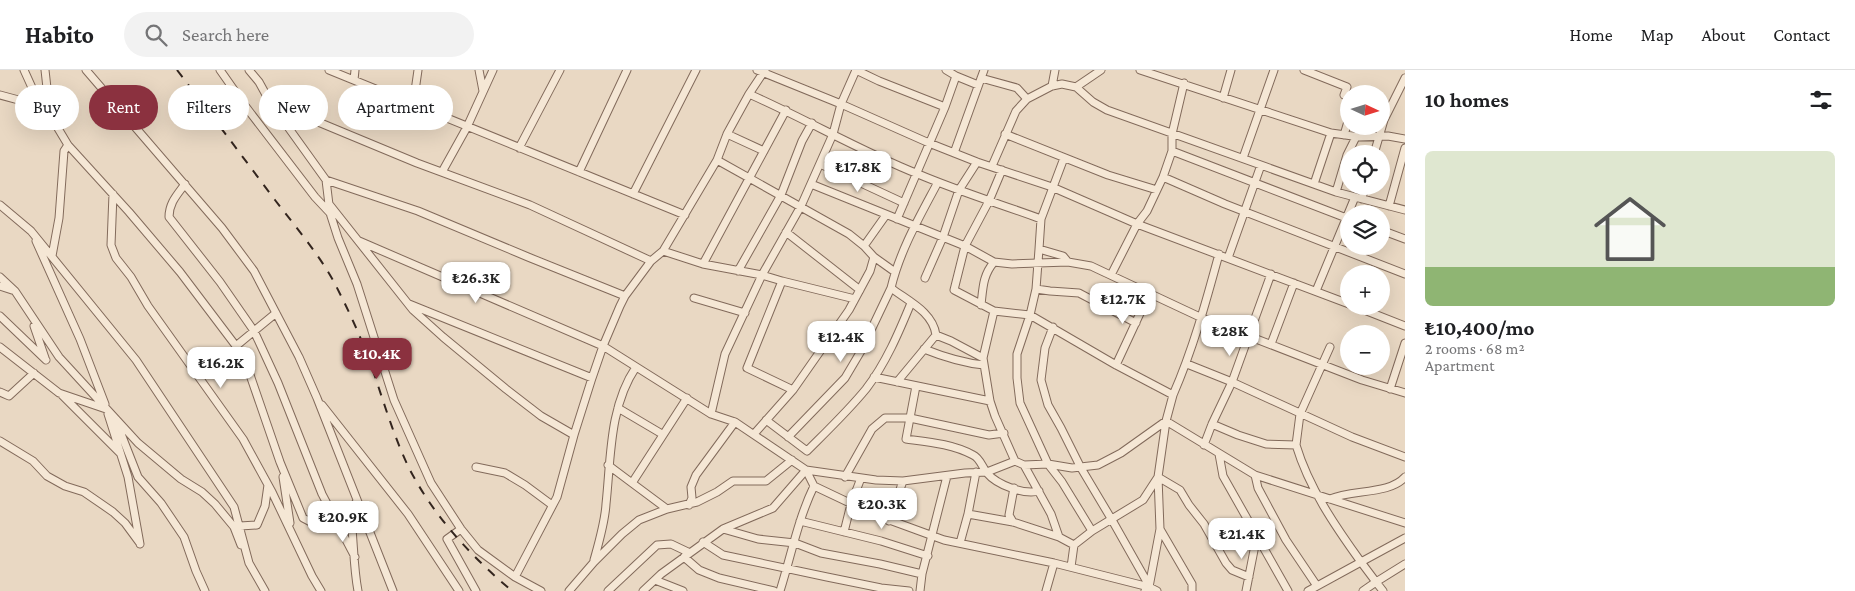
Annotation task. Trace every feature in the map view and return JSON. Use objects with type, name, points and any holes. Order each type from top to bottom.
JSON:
[{"type":"street","points":[[24,70],[31,85]]},
{"type":"street","points":[[46,70],[47,85]]},
{"type":"street","points":[[86,70],[222,228],[254,272],[299,357],[317,398],[393,591]]},
{"type":"street","points":[[220,70],[315,197],[330,213]]},
{"type":"street","points":[[249,70],[261,85]]},
{"type":"street","points":[[329,70],[366,85]]},
{"type":"street","points":[[354,70],[354,80]]},
{"type":"street","points":[[416,85],[418,70]]},
{"type":"street","points":[[479,70],[484,91]]},
{"type":"street","points":[[442,172],[467,127],[493,70]]},
{"type":"street","points":[[519,148],[560,70]]},
{"type":"street","points":[[579,172],[627,70]]},
{"type":"street","points":[[633,194],[696,70]]},
{"type":"street","points":[[711,414],[725,354],[762,275],[801,206],[833,134],[841,104],[856,70],[879,82],[945,107]]},
{"type":"street","points":[[946,70],[956,76],[979,82],[1017,88],[1027,99]]},
{"type":"street","points":[[954,153],[984,70]]},
{"type":"street","points":[[1052,86],[1055,70]]},
{"type":"street","points":[[1076,87],[1101,70]]},
{"type":"street","points":[[1140,70],[1164,74],[1184,84],[1260,111],[1340,134]]},
{"type":"street","points":[[1223,98],[1231,70]]},
{"type":"street","points":[[1243,158],[1274,70]]},
{"type":"street","points":[[1304,70],[1342,85]]},
{"type":"street","points":[[515,577],[557,496],[592,378],[603,346],[625,296],[650,261],[663,251],[685,215],[717,160],[727,134],[761,71],[841,104],[929,144],[1052,187],[1137,224],[1340,301]]},
{"type":"street","points":[[897,219],[945,107],[956,76]]},
{"type":"street","points":[[1376,145],[1384,120],[1405,78]]},
{"type":"street","points":[[992,166],[1016,111],[1027,99],[1052,86],[1062,84],[1076,87],[1093,102],[1107,110],[1336,192],[1384,205]]},
{"type":"street","points":[[1111,274],[1163,177],[1172,151],[1172,134],[1184,84]]},
{"type":"street","points":[[749,94],[917,174],[1040,219]]},
{"type":"street","points":[[0,95],[15,99]]},
{"type":"street","points":[[703,264],[748,177],[786,110]]},
{"type":"street","points":[[453,121],[685,215]]},
{"type":"street","points":[[738,271],[781,195],[802,141],[812,123]]},
{"type":"street","points":[[328,126],[530,205],[650,261]]},
{"type":"street","points":[[59,130],[68,145],[180,272],[236,346],[249,372],[280,462],[303,518],[322,528],[338,528]]},
{"type":"street","points":[[290,130],[326,180],[330,213],[357,284],[398,409],[430,483],[461,529],[478,550],[515,577],[541,591]]},
{"type":"street","points":[[1314,184],[1331,133]]},
{"type":"street","points":[[727,134],[764,151]]},
{"type":"street","points":[[1005,134],[1108,175],[1157,190]]},
{"type":"street","points":[[1344,135],[1356,137],[1388,136],[1405,139]]},
{"type":"street","points":[[1336,192],[1347,155],[1356,137]]},
{"type":"street","points":[[52,256],[59,218],[64,151],[68,145]]},
{"type":"street","points":[[1388,205],[1405,148]]},
{"type":"street","points":[[1172,151],[1340,215]]},
{"type":"street","points":[[1064,158],[1040,219],[1036,289],[1018,354],[1017,378],[1020,403],[1048,464],[1062,482],[1092,531]]},
{"type":"street","points":[[717,160],[849,234],[874,257],[895,272]]},
{"type":"street","points":[[925,278],[943,237],[959,190],[977,162]]},
{"type":"street","points":[[820,164],[904,202]]},
{"type":"street","points":[[1228,258],[1262,165]]},
{"type":"street","points":[[1002,170],[989,201],[965,246],[954,290],[994,311],[1030,315],[1116,365],[1173,395]]},
{"type":"street","points":[[1163,177],[1245,212],[1405,274]]},
{"type":"street","points":[[326,180],[418,211],[625,296]]},
{"type":"street","points":[[788,437],[845,378],[861,351],[891,288],[895,272],[915,225],[938,182]]},
{"type":"street","points":[[185,184],[173,200],[169,209],[169,217],[220,282],[254,331],[278,383],[322,494],[338,528],[355,557]]},
{"type":"street","points":[[811,184],[965,246],[994,262],[1012,264],[1068,262],[1090,266],[1111,274],[1202,318],[1362,380],[1405,393]]},
{"type":"street","points":[[113,194],[111,245],[116,258],[243,440],[268,485],[321,591]]},
{"type":"street","points":[[1354,205],[1360,195]]},
{"type":"street","points":[[329,203],[407,302],[443,337],[541,416],[574,434]]},
{"type":"street","points":[[0,205],[31,231],[136,360],[234,507],[249,563]]},
{"type":"street","points":[[1390,206],[1405,210]]},
{"type":"street","points":[[864,246],[886,215]]},
{"type":"street","points":[[0,441],[33,461],[47,476],[65,486],[84,492],[113,512],[125,523],[140,544],[121,454],[106,409],[80,339],[31,231]]},
{"type":"street","points":[[786,232],[860,290]]},
{"type":"street","points":[[1390,233],[1405,239]]},
{"type":"street","points":[[1316,292],[1340,234]]},
{"type":"street","points":[[359,241],[603,346],[711,414],[736,422],[806,470],[845,477],[903,481],[987,472],[1014,461],[1024,465],[1048,464],[1081,468],[1098,465],[1121,453],[1166,421]]},
{"type":"street","points":[[1039,249],[1063,256],[1068,262]]},
{"type":"street","points":[[663,251],[703,264],[762,275],[855,299]]},
{"type":"street","points":[[1148,590],[1160,529],[1158,477],[1166,421],[1173,395],[1187,364],[1202,318],[1219,254]]},
{"type":"street","points":[[754,434],[793,390],[855,299],[870,271],[874,257]]},
{"type":"street","points":[[981,305],[986,271],[994,262]]},
{"type":"street","points":[[1204,445],[1232,382],[1271,274]]},
{"type":"street","points":[[0,277],[15,291],[59,357],[138,443],[181,479],[202,492],[215,504],[234,527],[249,563],[265,591]]},
{"type":"street","points":[[782,281],[747,368],[793,390]]},
{"type":"street","points":[[1271,344],[1294,283]]},
{"type":"street","points":[[0,286],[15,291]]},
{"type":"street","points":[[891,288],[929,316],[935,326],[936,334],[898,382]]},
{"type":"street","points":[[1036,289],[1079,293],[1136,324]]},
{"type":"street","points":[[1116,365],[1149,294]]},
{"type":"street","points":[[694,298],[745,313]]},
{"type":"street","points":[[407,302],[592,378]]},
{"type":"street","points":[[766,420],[807,451],[836,423],[866,388],[900,330],[911,303]]},
{"type":"street","points":[[994,311],[984,362],[990,401],[1014,461]]},
{"type":"street","points":[[236,346],[276,313]]},
{"type":"street","points":[[0,316],[46,360],[29,314]]},
{"type":"street","points":[[1377,315],[1405,326]]},
{"type":"street","points":[[1053,327],[1045,348],[1040,380],[1048,405],[1081,468],[1112,520],[1148,590]]},
{"type":"street","points":[[936,334],[951,340],[984,362]]},
{"type":"street","points":[[1390,388],[1405,344]]},
{"type":"street","points":[[0,347],[60,394],[121,454]]},
{"type":"street","points":[[1330,347],[1300,414],[1296,445],[1318,496],[1341,534],[1383,591]]},
{"type":"street","points":[[924,349],[968,364],[984,362]]},
{"type":"street","points":[[1187,364],[1232,382],[1352,437],[1405,456]]},
{"type":"street","points":[[594,562],[606,505],[608,465],[618,408],[629,378],[636,367]]},
{"type":"street","points":[[0,392],[10,396],[34,373]]},
{"type":"street","points":[[874,376],[990,401]]},
{"type":"street","points":[[916,386],[906,439],[956,447],[976,456],[994,480],[1034,493],[1039,491]]},
{"type":"street","points":[[60,394],[106,409]]},
{"type":"street","points":[[317,398],[408,514],[459,591]]},
{"type":"street","points":[[632,482],[687,398]]},
{"type":"street","points":[[618,408],[662,434]]},
{"type":"street","points":[[115,418],[138,477],[161,503],[184,538],[196,571],[206,591]]},
{"type":"street","points":[[845,477],[872,429],[886,418],[910,418],[989,435],[1004,433]]},
{"type":"street","points":[[1166,421],[1255,475],[1405,524]]},
{"type":"street","points":[[689,505],[692,498],[691,487],[696,475],[736,422]]},
{"type":"street","points":[[1212,424],[1266,444],[1296,445]]},
{"type":"street","points":[[1219,454],[1223,476],[1288,591]]},
{"type":"street","points":[[568,591],[594,562],[639,520],[667,509],[689,505],[717,492],[733,481],[766,481],[792,460]]},
{"type":"street","points":[[280,462],[292,533]]},
{"type":"street","points":[[608,465],[667,509]]},
{"type":"street","points":[[1024,465],[1051,514],[1059,537]]},
{"type":"street","points":[[476,467],[504,473],[525,485],[552,505]]},
{"type":"street","points":[[806,470],[814,486],[889,521],[944,540],[1054,562],[1157,591]]},
{"type":"street","points":[[643,591],[703,542],[723,529],[773,508],[806,470]]},
{"type":"street","points":[[960,543],[976,472]]},
{"type":"street","points":[[1255,475],[1258,488],[1286,540],[1317,586]]},
{"type":"street","points":[[920,591],[922,574],[947,476]]},
{"type":"street","points":[[1071,567],[1074,545],[1092,531],[1143,500],[1158,477]]},
{"type":"street","points":[[1158,477],[1180,490],[1204,524],[1232,570],[1249,577]]},
{"type":"street","points":[[1330,500],[1347,494],[1389,487],[1400,482],[1405,477]]},
{"type":"street","points":[[844,532],[851,504],[861,478]]},
{"type":"street","points":[[889,521],[903,481]]},
{"type":"street","points":[[240,526],[257,525],[265,506],[268,485]]},
{"type":"street","points":[[780,591],[804,508],[814,486]]},
{"type":"street","points":[[1013,522],[1009,515],[1014,488]]},
{"type":"street","points":[[357,502],[350,511],[355,557],[353,566],[358,591]]},
{"type":"street","points":[[968,514],[1013,522],[1059,537],[1074,545]]},
{"type":"street","points":[[800,521],[880,541],[928,556]]},
{"type":"street","points":[[461,529],[446,540],[476,591]]},
{"type":"street","points":[[723,529],[758,539],[795,543],[821,553],[922,574]]},
{"type":"street","points":[[1160,529],[1192,584],[1192,591]]},
{"type":"street","points":[[1246,591],[1257,535]]},
{"type":"street","points":[[1308,591],[1405,538]]},
{"type":"street","points":[[703,542],[723,555],[881,588],[909,591]]},
{"type":"street","points":[[608,591],[656,545],[671,544],[687,555],[699,570],[719,578],[774,591]]},
{"type":"street","points":[[1046,591],[1054,562]]},
{"type":"street","points":[[1363,591],[1405,564]]},
{"type":"street","points":[[655,580],[683,591]]},
{"type":"railway","points":[[177,70],[306,240],[334,282],[363,344],[393,430],[419,486],[454,535],[512,591]]}]
